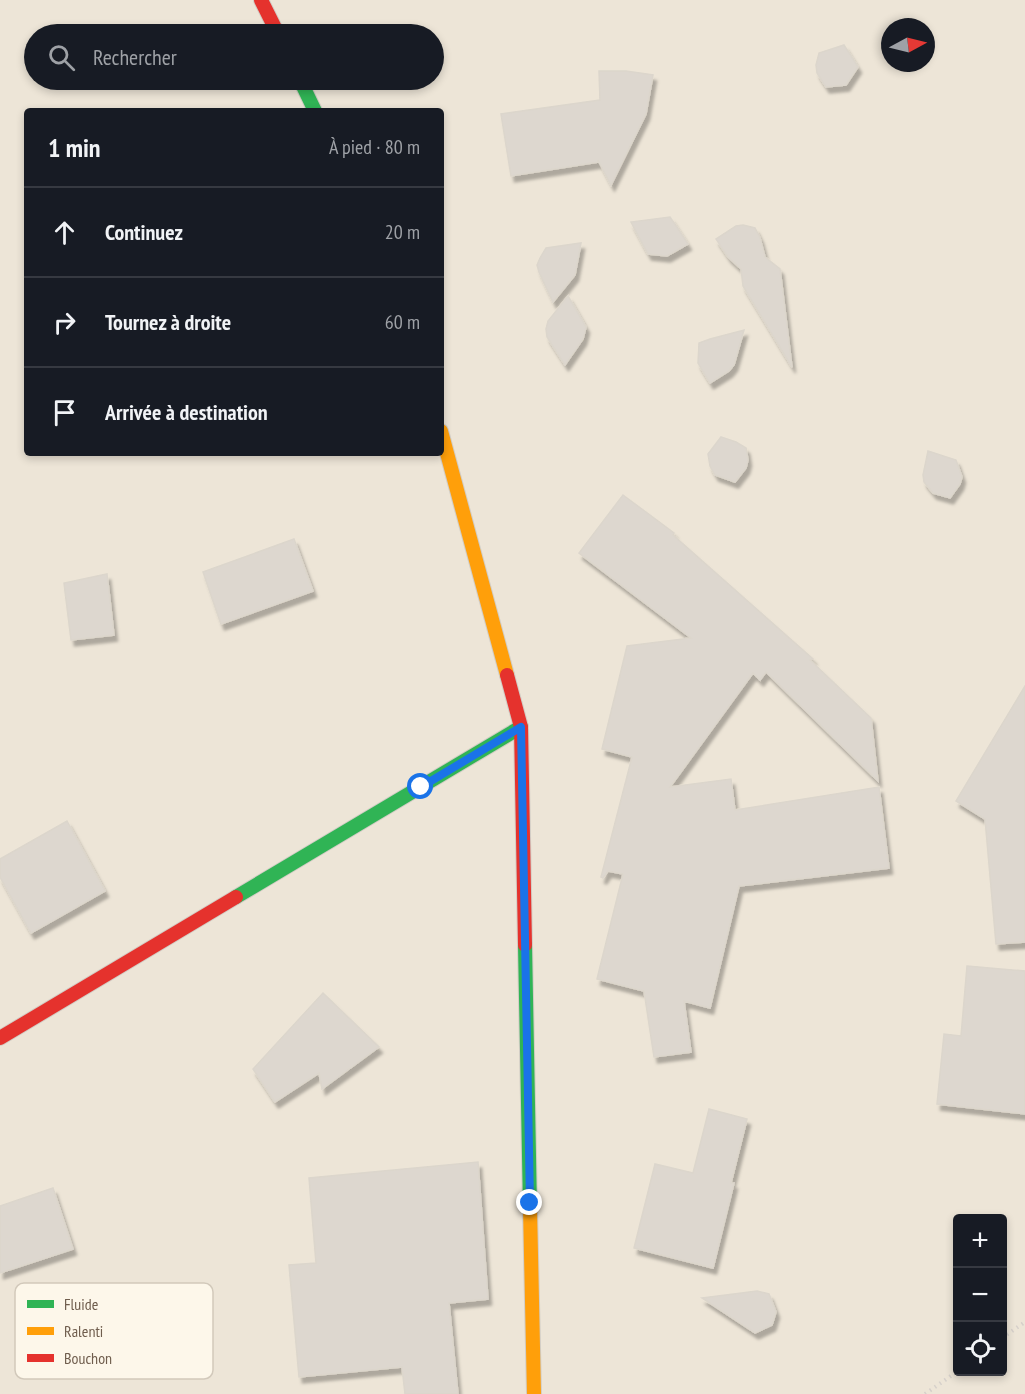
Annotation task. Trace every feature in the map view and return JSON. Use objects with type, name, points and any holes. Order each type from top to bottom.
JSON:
[{"type":"main road","points":[[261,0],[273,24]]},
{"type":"main road","points":[[305,90],[314,108]]},
{"type":"main road","points":[[444,442],[521,727],[534,1394]]},
{"type":"main road","points":[[0,1038],[521,727]]},
{"type":"path","points":[[1007,1335],[1025,1322]]},
{"type":"path","points":[[925,1394],[953,1374]]},
{"type":"shaded area","points":[[0,0],[1025,0],[1025,1394],[0,1394]]},
{"type":"building","points":[[844,45],[858,67],[846,85],[826,87],[817,73],[819,53]]},
{"type":"building","points":[[599,71],[626,71],[653,75],[646,114],[611,185],[598,160],[598,162],[511,176],[501,114],[600,100]]},
{"type":"building","points":[[670,217],[688,244],[667,256],[648,254],[631,222]]},
{"type":"building","points":[[736,226],[755,228],[765,257],[780,269],[792,367],[743,286],[741,269],[728,257],[716,239]]},
{"type":"building","points":[[581,243],[575,275],[553,302],[539,272],[537,265],[540,258],[546,248]]},
{"type":"building","points":[[568,296],[586,327],[583,339],[565,365],[547,337],[546,329],[548,321]]},
{"type":"building","points":[[744,330],[734,365],[710,383],[698,363],[699,343]]},
{"type":"building","points":[[721,437],[746,448],[748,460],[746,468],[735,482],[715,475],[710,466],[708,454]]},
{"type":"building","points":[[928,451],[956,460],[962,477],[950,498],[933,493],[924,482],[923,475]]},
{"type":"building","points":[[623,495],[674,533],[673,535],[813,659],[810,660],[871,718],[878,781],[766,672],[760,680],[753,673],[670,787],[731,779],[735,810],[879,787],[889,868],[739,886],[710,1008],[684,1001],[691,1052],[654,1057],[644,991],[597,979],[623,874],[608,871],[603,878],[601,877],[632,757],[602,749],[627,646],[691,638],[579,553]]},
{"type":"building","points":[[294,539],[313,591],[221,624],[203,572]]},
{"type":"building","points":[[107,574],[114,635],[71,640],[64,583]]},
{"type":"building","points":[[1025,686],[1025,942],[996,944],[985,819],[956,801]]},
{"type":"building","points":[[67,821],[105,891],[31,933],[0,877],[0,859]]},
{"type":"building","points":[[967,966],[1025,971],[1025,1114],[937,1104],[944,1034],[961,1036]]},
{"type":"building","points":[[323,993],[379,1047],[322,1089],[319,1073],[275,1102],[253,1069]]},
{"type":"building","points":[[709,1109],[747,1119],[713,1268],[634,1248],[655,1164],[693,1173]]},
{"type":"building","points":[[478,1162],[488,1299],[449,1303],[458,1394],[405,1394],[402,1367],[299,1377],[289,1265],[316,1263],[309,1178]]},
{"type":"building","points":[[53,1188],[73,1249],[0,1273],[0,1206]]},
{"type":"building","points":[[757,1291],[769,1294],[776,1312],[772,1325],[755,1333],[702,1298]]},
{"type":"traffic: fast","points":[[305,90],[314,108]]},
{"type":"traffic: fast","points":[[236,897],[521,727]]},
{"type":"traffic: fast","points":[[525,945],[530,1208]]},
{"type":"traffic: slow","points":[[444,442],[507,675]]},
{"type":"traffic: slow","points":[[530,1208],[534,1394]]},
{"type":"traffic: jam","points":[[261,0],[273,24]]},
{"type":"traffic: jam","points":[[507,675],[521,727],[525,945]]},
{"type":"traffic: jam","points":[[0,1038],[236,897]]},
{"type":"route","points":[[421,787],[521,727],[530,1203]]}]
